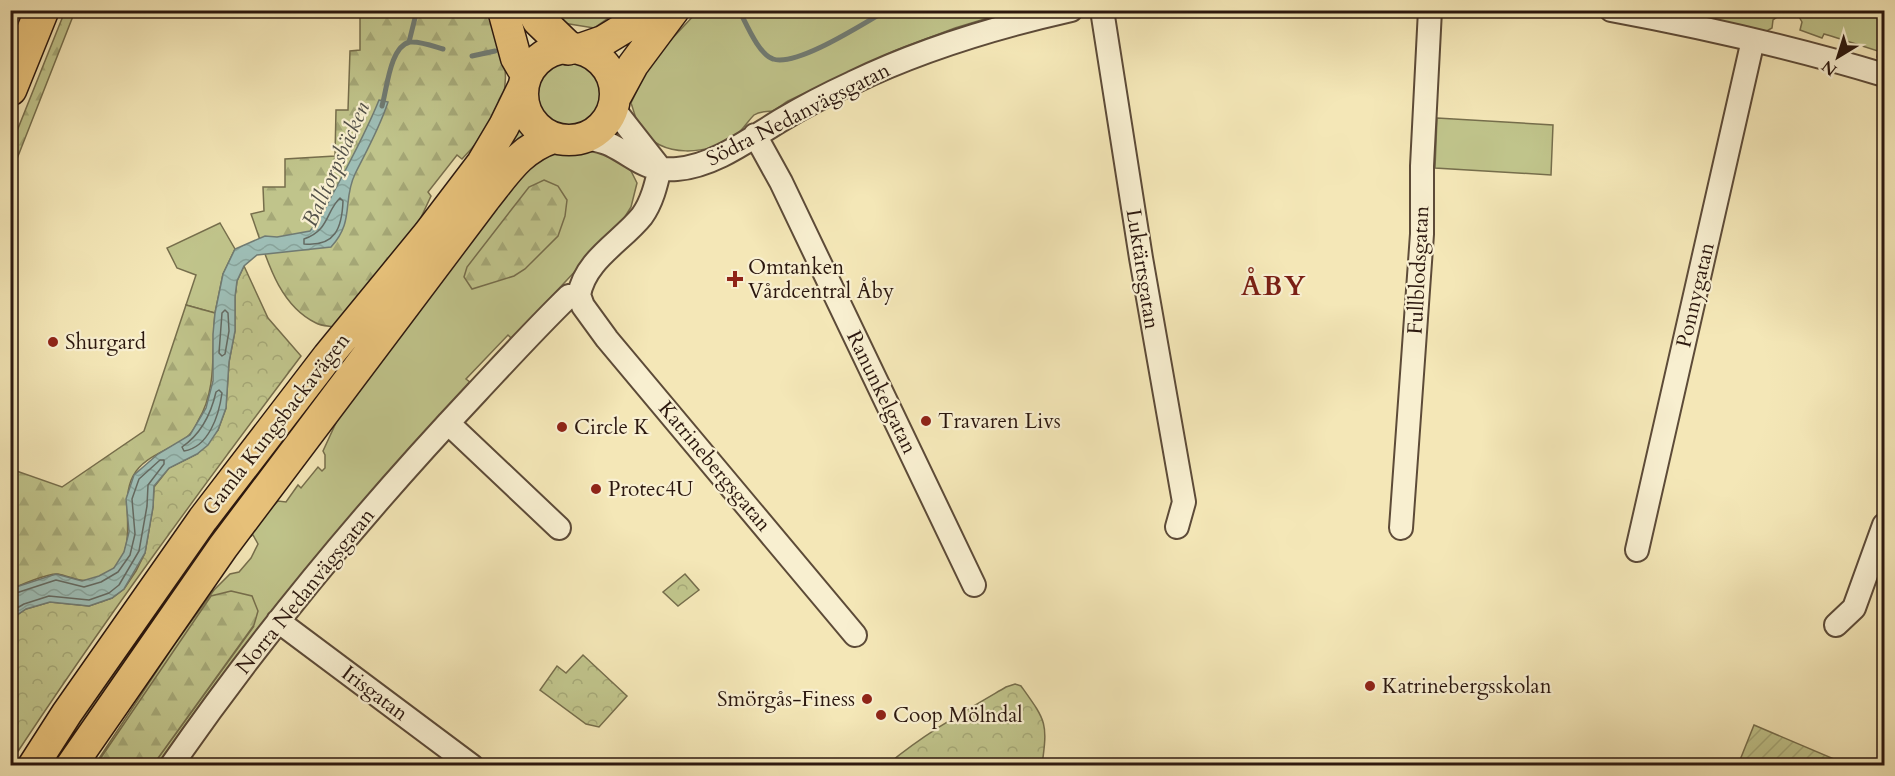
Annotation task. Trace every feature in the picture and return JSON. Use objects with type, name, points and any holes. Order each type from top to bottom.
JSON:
[{"type":"highway","points":[[10,90],[42,10]]},
{"type":"highway","points":[[533,10],[539,20],[574,48]]},
{"type":"main road","points":[[503,10],[525,81],[524,106],[529,118],[537,128],[553,138],[569,140],[584,137],[602,126],[633,65],[674,10]]},
{"type":"main road","points":[[525,81],[533,64],[543,55],[555,50],[603,41],[654,10]]},
{"type":"main road","points":[[574,48],[595,56],[606,68],[613,82],[614,103]]},
{"type":"main road","name":"Gamla Kungsbackavägen","points":[[33,765],[203,519],[328,356],[428,234],[482,163],[504,126],[525,81]]},
{"type":"main road","name":"Gamla Kungsbackavägen","points":[[71,765],[223,547],[485,199],[525,152],[537,143],[553,138]]},
{"type":"street","name":"Södra Nedanvägsgatan","points":[[660,168],[688,168],[706,162],[732,150],[794,112],[851,83],[904,60],[1005,26],[1071,10]]},
{"type":"street","name":"Luktärtsgatan","points":[[1101,10],[1184,502],[1177,527]]},
{"type":"street","name":"Fullblodsgatan","points":[[1401,528],[1422,234],[1422,166],[1430,10]]},
{"type":"street","points":[[1611,10],[1803,51],[1884,75]]},
{"type":"street","name":"Ponnygatan","points":[[1637,550],[1753,40]]},
{"type":"street","points":[[614,103],[660,168]]},
{"type":"street","name":"Ranunkelgatan","points":[[755,135],[780,182],[974,585]]},
{"type":"street","points":[[584,137],[609,144],[647,167],[660,168]]},
{"type":"street","points":[[579,295],[584,278],[596,261],[643,214],[650,202],[660,168]]},
{"type":"street","name":"Norra Nedanvägsgatan","points":[[171,765],[250,656],[348,535],[448,423],[568,296],[579,295]]},
{"type":"street","name":"Katrinebergsgatan","points":[[579,295],[583,306],[607,339],[855,635]]},
{"type":"street","points":[[448,423],[559,528]]},
{"type":"street","points":[[1836,625],[1854,608],[1884,525]]},
{"type":"street","name":"Irisgatan","points":[[278,621],[472,765]]},
{"type":"green space","points":[[65,11],[75,11],[11,174],[11,146]]},
{"type":"green space","points":[[360,11],[490,11],[503,55],[505,83],[499,107],[487,130],[462,159],[457,155],[428,192],[431,196],[416,228],[334,327],[316,323],[291,303],[274,276],[251,214],[264,211],[263,187],[285,187],[285,159],[335,156],[336,110],[348,110],[350,51],[360,50]]},
{"type":"green space","points":[[548,11],[618,11],[594,28],[557,22]]},
{"type":"green space","points":[[698,11],[1011,11],[955,28],[894,51],[788,101],[772,111],[756,114],[738,134],[724,142],[712,147],[686,151],[661,145],[650,139],[636,120],[631,103],[651,61]]},
{"type":"green space","points":[[1675,11],[1786,11],[1773,20],[1772,28],[1765,32]]},
{"type":"green space","points":[[1786,11],[1884,11],[1884,60],[1877,57],[1878,51],[1824,34],[1822,38],[1800,30],[1802,22],[1798,15]]},
{"type":"green space","points":[[563,61],[575,61],[592,70],[599,81],[601,93],[599,105],[592,116],[575,125],[563,125],[551,120],[542,111],[537,99],[537,87],[542,75],[551,66]]},
{"type":"green space","points":[[1437,118],[1553,125],[1551,175],[1435,168]]},
{"type":"green space","points":[[515,126],[526,136],[58,765],[45,766],[164,589]]},
{"type":"green space","points":[[590,149],[619,158],[631,171],[637,183],[631,207],[623,220],[523,327],[516,343],[508,335],[466,379],[475,386],[200,707],[159,765],[153,765],[254,626],[108,747],[94,766],[174,645],[214,590],[230,574],[239,572],[251,558],[258,544],[253,535],[244,541],[254,526],[278,501],[286,502],[298,485],[301,488],[318,467],[322,471],[325,468],[323,451],[347,399],[527,166],[557,152],[575,153]]},
{"type":"green space","points":[[544,180],[558,186],[567,200],[565,216],[558,236],[525,269],[514,276],[472,289],[464,277],[467,267],[529,187]]},
{"type":"green space","points":[[220,223],[235,249],[223,274],[215,313],[186,305],[196,275],[177,268],[167,248]]},
{"type":"green space","points":[[244,266],[268,318],[301,356],[153,557],[11,762],[11,619],[26,609],[50,602],[89,606],[112,598],[124,589],[136,571],[145,553],[154,487],[169,468],[197,454],[218,430],[226,408],[229,362],[235,331],[237,281]]},
{"type":"green space","points":[[186,305],[215,313],[213,368],[209,395],[190,434],[144,463],[133,476],[127,499],[126,547],[122,558],[111,571],[93,579],[80,580],[54,574],[11,590],[11,469],[62,487],[144,431]]},
{"type":"green space","points":[[685,574],[699,590],[678,606],[663,592]]},
{"type":"green space","points":[[231,591],[252,596],[258,611],[254,625],[153,765],[96,765],[211,596]]},
{"type":"green space","points":[[583,655],[627,696],[599,727],[586,724],[540,690],[557,666],[566,673]]},
{"type":"green space","points":[[1015,684],[1021,686],[1036,707],[1043,722],[1045,739],[1042,765],[887,765],[945,723]]},
{"type":"green space","points":[[1754,725],[1848,765],[1738,765]]},
{"type":"water","points":[[379,100],[388,102],[351,184],[346,220],[331,247],[257,255],[244,266],[237,281],[235,331],[229,362],[226,408],[218,430],[208,445],[197,454],[169,468],[154,486],[153,507],[145,553],[124,589],[112,598],[89,606],[50,602],[26,609],[11,619],[11,590],[16,587],[56,574],[82,581],[114,568],[124,552],[129,532],[126,499],[134,475],[158,454],[190,435],[206,408],[213,381],[215,313],[223,274],[235,249],[265,236],[277,237],[310,231],[322,214],[348,165]]},
{"type":"waterway","points":[[409,42],[417,10]]},
{"type":"waterway","name":"Balltorpsbäcken","points":[[739,10],[753,38],[763,51],[773,59],[784,60],[814,50],[887,10]]},
{"type":"waterway","name":"Balltorpsbäcken","points":[[1873,10],[1884,18]]},
{"type":"waterway","name":"Balltorpsbäcken","points":[[382,106],[394,60],[403,45],[418,42],[443,49]]},
{"type":"waterway","name":"Balltorpsbäcken","points":[[472,56],[495,51]]},
{"type":"place","name":"Omtanken Vårdcentral Åby","points":[[735,279]]},
{"type":"place","name":"Shurgard","points":[[53,342]]},
{"type":"place","name":"Travaren Livs","points":[[926,421]]},
{"type":"place","name":"Circle K","points":[[562,427]]},
{"type":"place","name":"Protec4U","points":[[596,489]]},
{"type":"place","name":"Katrinebergsskolan","points":[[1370,686]]},
{"type":"place","name":"Smörgås-Finess","points":[[867,699]]},
{"type":"place","name":"Coop Mölndal","points":[[881,715]]},
{"type":"district","name":"ÅBY","points":[[1274,286]]}]
